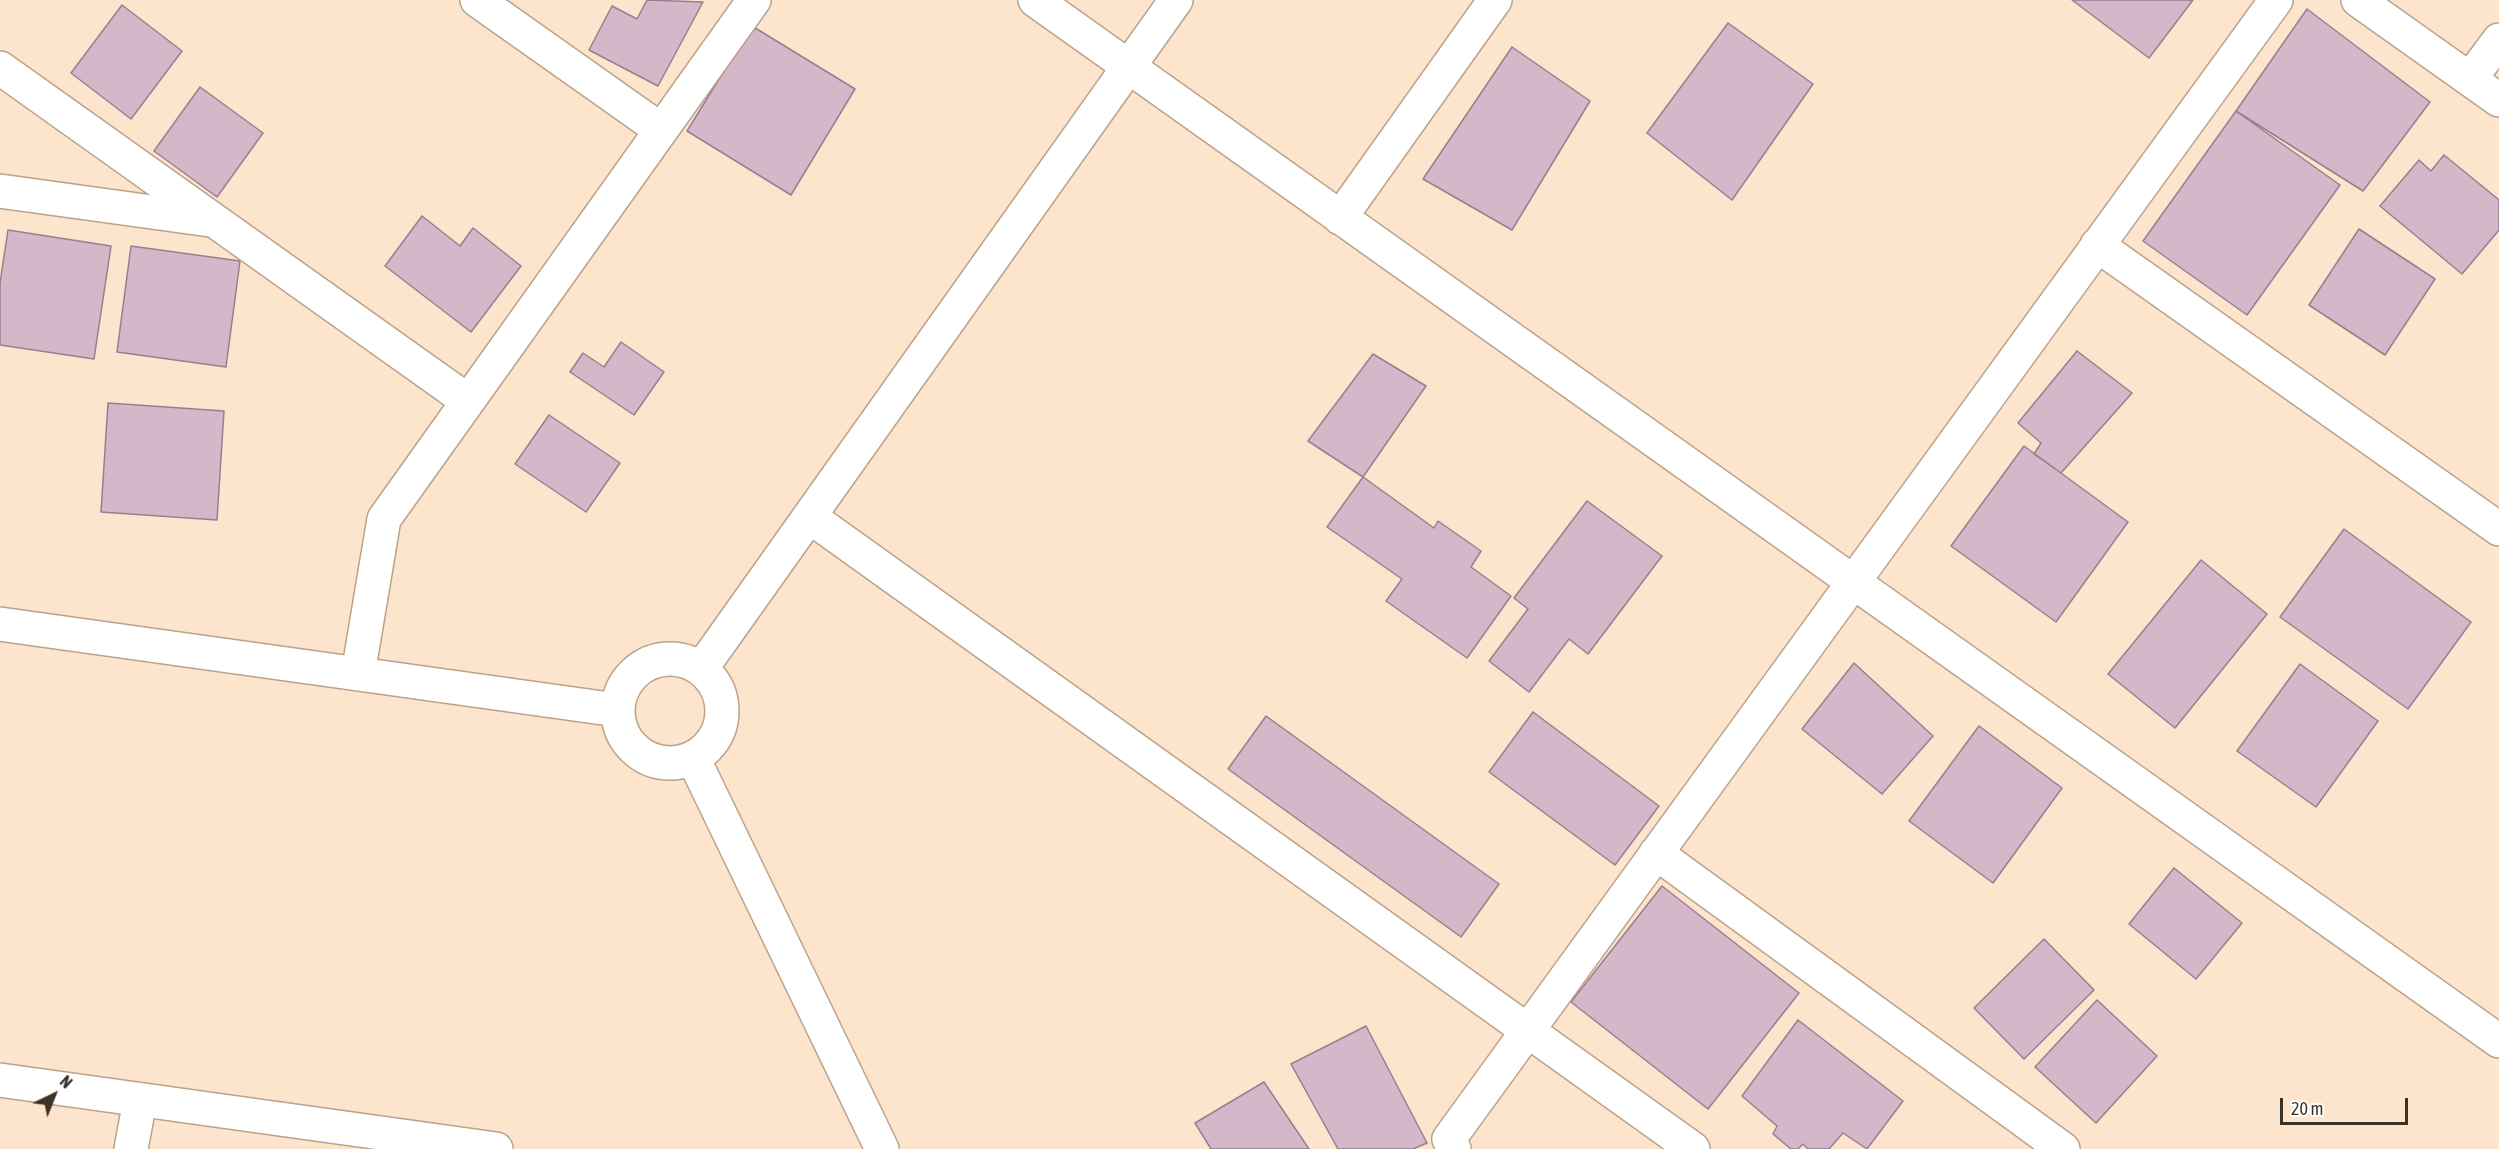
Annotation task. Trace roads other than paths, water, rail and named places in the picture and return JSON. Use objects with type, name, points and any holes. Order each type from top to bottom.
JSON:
[{"type":"street","points":[[477,0],[661,130]]},
{"type":"street","points":[[358,674],[384,519],[754,0]]},
{"type":"street","points":[[1035,0],[2499,1041]]},
{"type":"street","points":[[701,669],[1176,0]]},
{"type":"street","points":[[1340,218],[1495,0]]},
{"type":"street","points":[[1454,1149],[1449,1139],[2276,0]]},
{"type":"street","points":[[2358,0],[2499,100]]},
{"type":"street","points":[[2470,79],[2499,40]]},
{"type":"street","points":[[0,68],[468,401]]},
{"type":"street","points":[[0,191],[214,221]]},
{"type":"street","points":[[2097,245],[2499,529]]},
{"type":"street","points":[[810,517],[1693,1149]]},
{"type":"street","points":[[0,624],[618,710]]},
{"type":"street","points":[[660,659],[674,659],[701,669],[713,682],[721,698],[722,716],[712,740],[693,758],[667,762],[642,755],[629,743],[620,727],[618,710],[626,683],[646,664],[660,659]]},
{"type":"street","points":[[693,758],[882,1149]]},
{"type":"street","points":[[1656,853],[2063,1149]]},
{"type":"street","points":[[0,1080],[478,1148]]},
{"type":"street","points":[[130,1148],[140,1100]]}]
